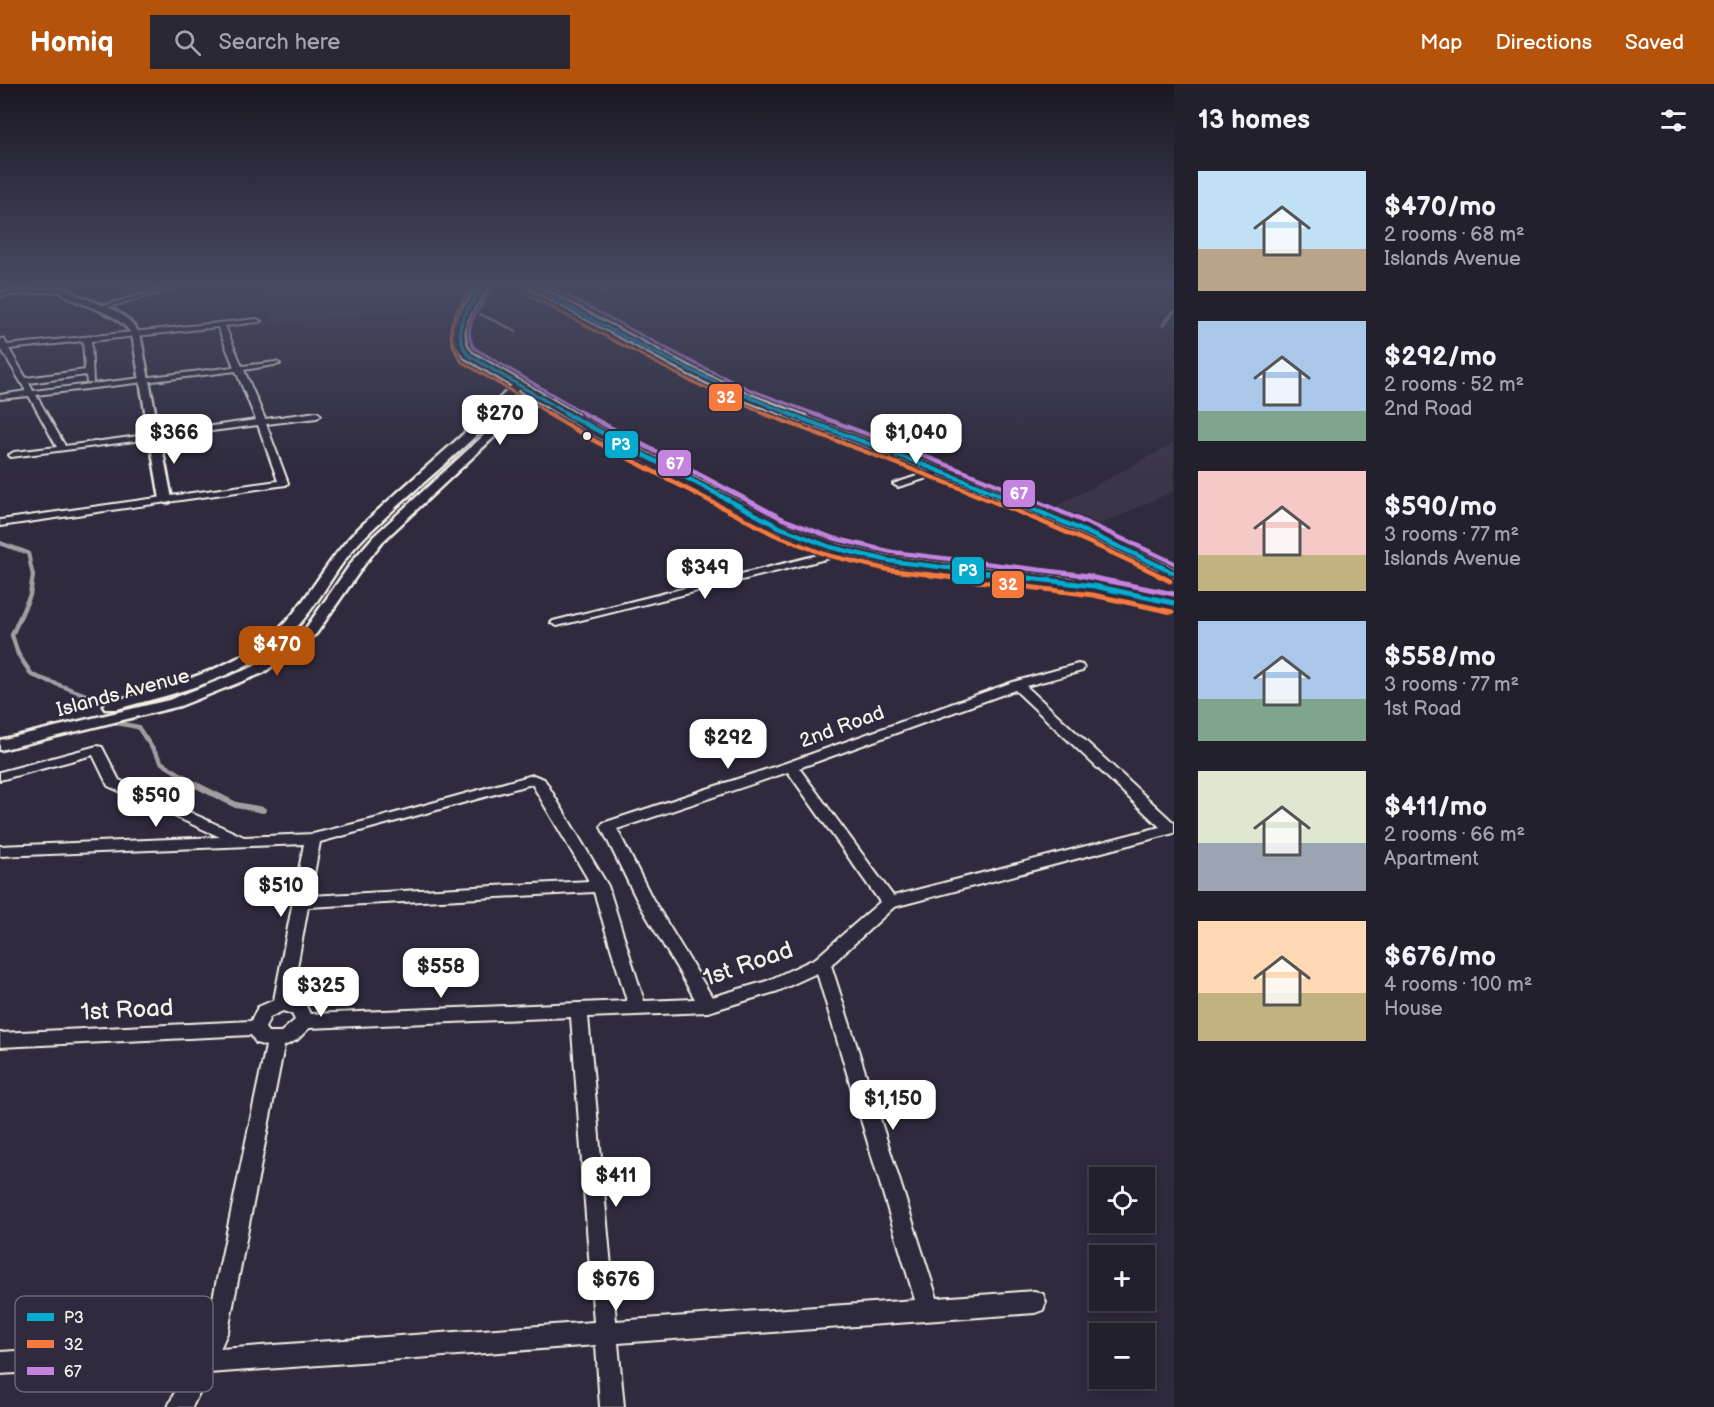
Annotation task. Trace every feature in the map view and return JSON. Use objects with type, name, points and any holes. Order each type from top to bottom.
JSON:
[{"type":"main road","points":[[464,350],[468,356],[598,432],[779,527],[846,551],[929,568],[1094,586],[1174,603]]},
{"type":"street","points":[[4,350],[63,449]]},
{"type":"street","points":[[88,350],[91,386]]},
{"type":"street","points":[[139,350],[166,499]]},
{"type":"street","points":[[0,523],[283,483],[232,350]]},
{"type":"street","points":[[650,350],[748,398],[941,471],[1090,533],[1174,573]]},
{"type":"street","points":[[0,397],[276,364]]},
{"type":"street","points":[[23,381],[90,372]]},
{"type":"street","name":"Islands Avenue","points":[[0,735],[164,691],[241,661],[269,643],[288,627],[337,559],[358,536],[457,447],[517,385]]},
{"type":"street","name":"Islands Avenue","points":[[0,745],[174,704],[258,670],[311,632],[359,562],[378,539],[534,395]]},
{"type":"street","points":[[14,456],[154,435],[317,415]]},
{"type":"street","points":[[898,484],[941,471]]},
{"type":"street","points":[[557,623],[846,551]]},
{"type":"street","name":"2nd Road","points":[[708,1005],[645,900],[608,827],[790,766],[1017,685],[1078,668]]},
{"type":"street","points":[[1017,685],[1173,828]]},
{"type":"street","points":[[0,776],[97,750],[113,783],[243,842]]},
{"type":"street","points":[[790,766],[889,903]]},
{"type":"street","points":[[0,850],[314,839],[533,779],[539,782],[600,886],[638,1008]]},
{"type":"street","name":"1st Road","points":[[304,1021],[708,1005],[772,986],[822,963],[889,903],[1173,828]]},
{"type":"street","points":[[282,1005],[314,839]]},
{"type":"street","points":[[302,902],[600,886]]},
{"type":"street","points":[[822,963],[929,1309]]},
{"type":"street","points":[[282,1005],[298,1009],[304,1021],[294,1035],[276,1042],[262,1038],[256,1028],[264,1012],[282,1005]]},
{"type":"street","points":[[579,1011],[612,1407]]},
{"type":"street","name":"1st Road","points":[[0,1040],[256,1028]]},
{"type":"street","points":[[213,1338],[217,1331],[276,1042]]},
{"type":"street","points":[[213,1361],[1035,1302]]},
{"type":"street","points":[[213,1332],[217,1331]]},
{"type":"street","points":[[0,1363],[15,1362]]},
{"type":"street","points":[[180,1407],[187,1392]]},
{"type":"shaded area","points":[[1174,443],[1174,491],[1097,526],[1053,508]]},
{"type":"waterway","points":[[0,543],[28,553],[33,576]]},
{"type":"waterway","points":[[33,576],[30,595],[12,635],[18,654],[32,675],[97,699]]},
{"type":"waterway","points":[[117,723],[138,727],[162,763],[199,786]]},
{"type":"waterway","points":[[196,785],[236,805],[263,810]]},
{"type":"transit line","name":"32","points":[[454,350],[462,362],[593,440],[775,535],[827,555],[889,570],[1093,595],[1172,612]]},
{"type":"transit line","name":"P3","points":[[464,350],[468,355],[598,432],[779,527],[830,547],[890,561],[1094,586],[1174,603]]},
{"type":"transit line","name":"67","points":[[477,350],[602,424],[684,468],[783,519],[833,538],[892,552],[1095,577],[1174,594]]},
{"type":"transit line","name":"32","points":[[631,350],[744,406],[950,483],[1095,544],[1170,581]]},
{"type":"transit line","name":"P3","points":[[650,350],[748,398],[953,475],[1099,536],[1174,573]]},
{"type":"transit line","name":"67","points":[[669,350],[751,390],[956,467],[1102,528],[1174,563]]}]
